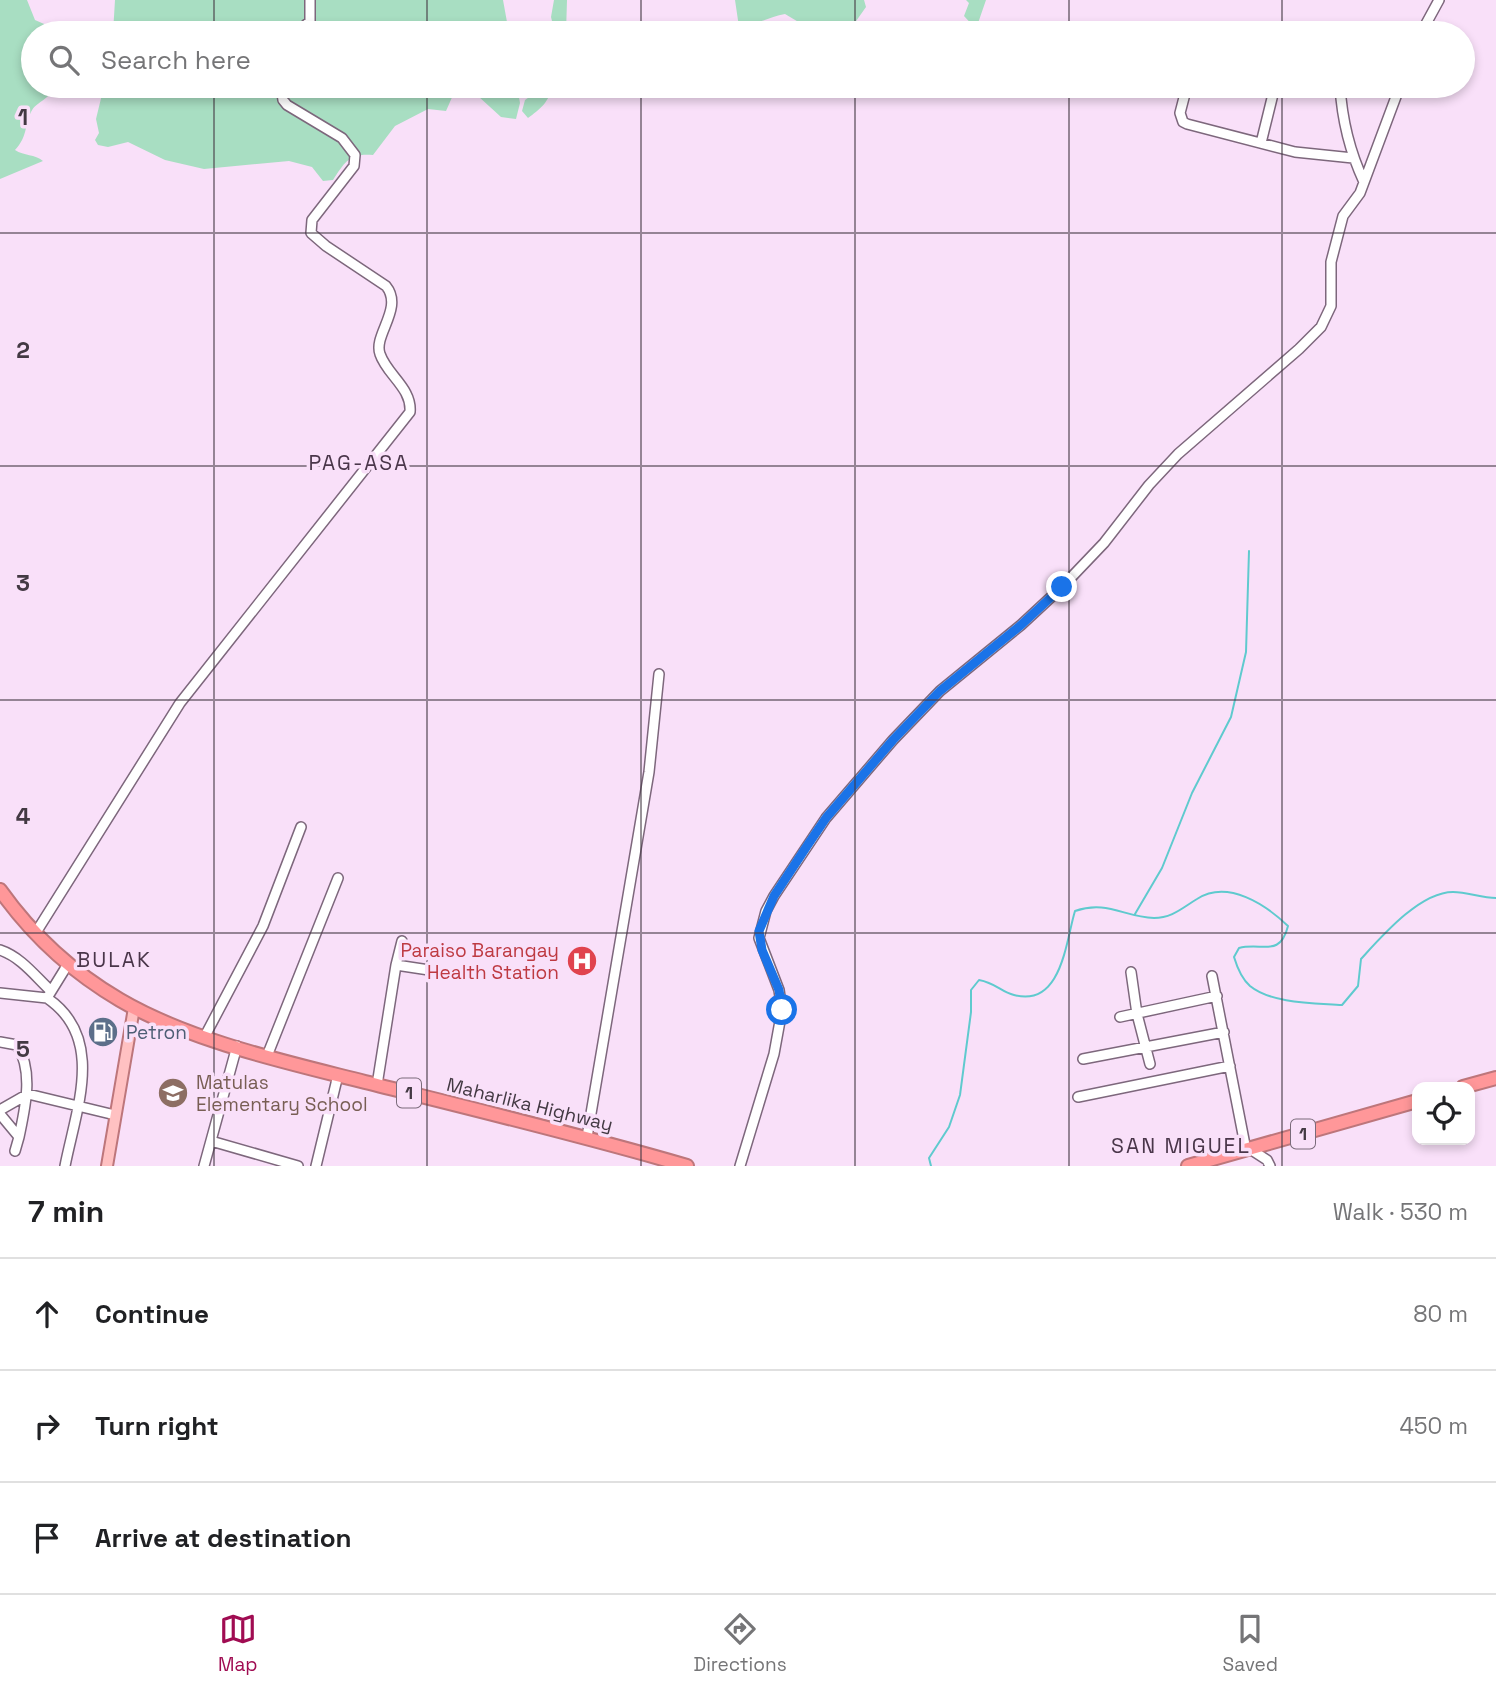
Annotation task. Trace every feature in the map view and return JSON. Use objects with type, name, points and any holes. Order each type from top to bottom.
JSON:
[{"type":"highway","name":"Maharlika Highway","points":[[0,890],[35,934],[68,964],[134,1008],[205,1036],[267,1056],[587,1137],[687,1166]]},
{"type":"highway","points":[[1475,1084],[1496,1078]]},
{"type":"highway","name":"1","points":[[1188,1166],[1412,1102]]},
{"type":"main road","points":[[107,1166],[134,1008]]},
{"type":"street","points":[[310,0],[310,21]]},
{"type":"street","points":[[1428,21],[1439,0]]},
{"type":"street","points":[[35,934],[180,703],[410,412],[411,404],[407,395],[380,355],[380,344],[392,300],[390,291],[311,233],[312,220],[354,166],[355,155],[342,138],[287,105],[284,98]]},
{"type":"street","points":[[1184,98],[1180,113],[1183,122],[1295,152],[1353,158]]},
{"type":"street","points":[[1261,143],[1272,98]]},
{"type":"street","points":[[1341,98],[1353,158],[1364,182]]},
{"type":"street","points":[[740,1166],[774,1054],[782,1010],[779,990],[759,938],[766,911],[774,896],[826,818],[893,740],[940,691],[1021,625],[1062,587],[1178,454],[1321,327],[1331,306],[1331,262],[1343,216],[1360,193],[1396,98]]},
{"type":"street","points":[[587,1137],[649,772],[659,674]]},
{"type":"street","points":[[205,1036],[263,926],[301,827]]},
{"type":"street","points":[[267,1056],[338,878]]},
{"type":"street","points":[[377,1084],[402,941]]},
{"type":"street","points":[[0,950],[12,954],[23,963],[64,1013],[81,1045],[83,1074],[65,1166]]},
{"type":"street","points":[[49,995],[68,964]]},
{"type":"street","points":[[396,965],[429,970]]},
{"type":"street","points":[[1130,972],[1150,1064]]},
{"type":"street","points":[[1212,976],[1248,1150],[1267,1160],[1270,1166]]},
{"type":"street","points":[[0,993],[49,995]]},
{"type":"street","points":[[1120,1017],[1217,996]]},
{"type":"street","points":[[1083,1059],[1224,1032]]},
{"type":"street","points":[[0,1042],[15,1044],[19,1049],[28,1094],[15,1151]]},
{"type":"street","points":[[204,1166],[237,1046]]},
{"type":"street","points":[[1077,1097],[1230,1066]]},
{"type":"street","points":[[316,1166],[338,1075]]},
{"type":"street","points":[[19,1137],[0,1112],[28,1094],[115,1115]]},
{"type":"street","points":[[211,1141],[298,1166]]},
{"type":"green space","points":[[0,0],[27,0],[37,21],[21,21],[21,98],[45,98],[31,112],[24,136],[15,150],[43,161],[0,179]]},
{"type":"green space","points":[[115,0],[503,0],[507,21],[114,21]]},
{"type":"green space","points":[[554,0],[567,0],[566,21],[552,21]]},
{"type":"green space","points":[[735,0],[864,0],[866,7],[856,21],[797,21],[785,14],[762,21],[738,21]]},
{"type":"green space","points":[[966,0],[986,0],[979,21],[969,21],[964,16],[969,3]]},
{"type":"green space","points":[[101,98],[452,98],[446,111],[428,109],[395,126],[373,155],[353,157],[333,180],[323,181],[312,167],[289,161],[204,169],[165,160],[128,142],[108,147],[98,145],[95,140],[99,133],[96,119]]},
{"type":"green space","points":[[480,98],[519,98],[516,119],[501,117]]},
{"type":"green space","points":[[548,98],[544,105],[528,118],[522,111],[525,100]]},
{"type":"waterway","points":[[1135,914],[1162,868],[1192,793],[1231,717],[1246,652],[1249,551]]},
{"type":"waterway","points":[[931,1166],[929,1158],[949,1127],[960,1095],[971,1012],[971,990],[979,980],[1014,995],[1030,996],[1043,991],[1059,969],[1075,911],[1097,907],[1160,918],[1209,894],[1234,893],[1246,897],[1269,910],[1288,926],[1285,936],[1275,945],[1239,948],[1234,957],[1247,983],[1259,992],[1282,999],[1342,1005],[1358,986],[1361,959],[1415,907],[1440,894],[1453,892],[1496,898]]},
{"type":"place","name":"Paraiso Barangay Health Station","points":[[582,961]]},
{"type":"place","name":"Petron","points":[[103,1032]]},
{"type":"place","name":"Matulas Elementary School","points":[[173,1093]]},
{"type":"district","name":"PAG-ASA","points":[[359,463]]},
{"type":"district","name":"BULAK","points":[[114,960]]},
{"type":"district","name":"SAN MIGUEL","points":[[1181,1146]]},
{"type":"route","points":[[782,1010],[779,990],[762,950],[759,931],[774,896],[807,846],[826,818],[893,740],[940,691],[1021,625],[1062,587]]}]
